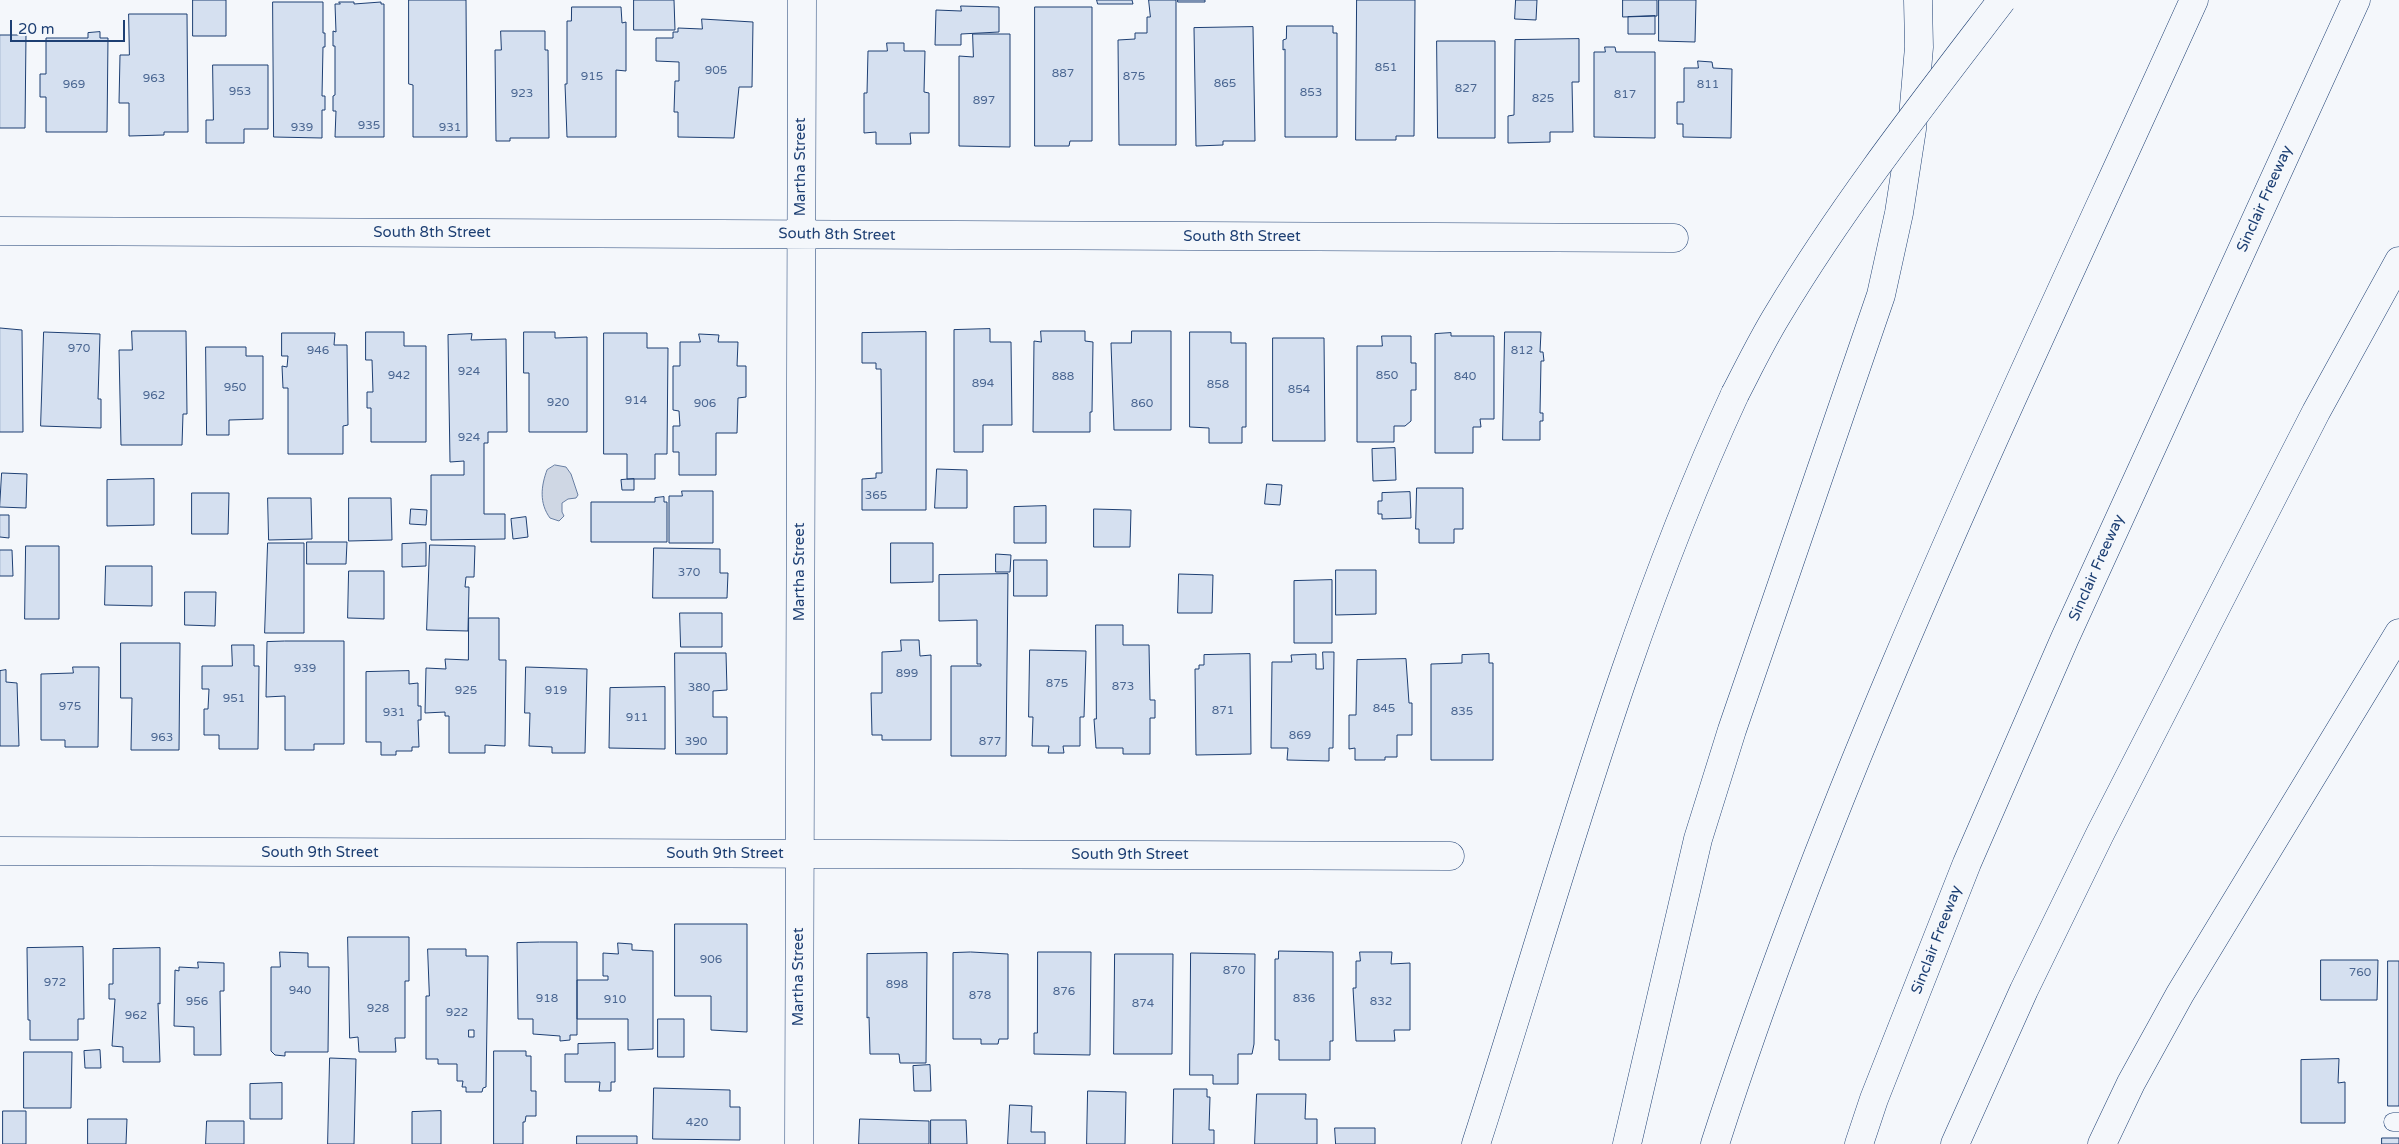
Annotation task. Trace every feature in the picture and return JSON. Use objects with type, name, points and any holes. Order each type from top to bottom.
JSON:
[{"type":"main road","name":"Martha Street","points":[[799,1144],[802,0]]},
{"type":"main road","points":[[1627,1144],[1698,839],[1732,730],[1881,295],[1899,213],[1912,129],[1919,47],[1918,0]]},
{"type":"main road","points":[[1476,1144],[1645,613],[1679,520],[1734,394],[1778,314],[1825,242],[1872,173],[2002,0]]},
{"type":"main road","points":[[1716,1144],[1743,1058],[1835,815],[1930,584],[2194,0]]},
{"type":"main road","name":"Sinclair Freeway","points":[[1859,1144],[1874,1099],[1971,854],[2065,638],[2356,0]]},
{"type":"main road","name":"South 8th Street","points":[[0,231],[1674,238]]},
{"type":"main road","points":[[1955,1144],[2024,990],[2100,834],[2311,421],[2399,261]]},
{"type":"main road","points":[[2102,1144],[2131,1083],[2180,994],[2399,633]]},
{"type":"main road","name":"South 9th Street","points":[[0,851],[1450,856]]},
{"type":"shaded area","points":[[555,465],[566,467],[571,474],[578,495],[576,498],[568,499],[562,503],[564,516],[559,521],[550,518],[546,512],[542,494],[547,470]]},
{"type":"building","points":[[193,0],[226,0],[226,36],[193,36]]},
{"type":"building","points":[[409,0],[466,0],[467,137],[413,137],[413,85],[409,84]]},
{"type":"building","points":[[634,0],[674,0],[675,30],[634,30]]},
{"type":"building","points":[[1097,0],[1132,0],[1133,4],[1098,4]]},
{"type":"building","points":[[1149,0],[1176,0],[1176,145],[1119,145],[1118,40],[1135,39],[1135,33],[1147,33],[1147,17],[1150,17]]},
{"type":"building","points":[[1178,0],[1205,0],[1205,2],[1178,2]]},
{"type":"building","points":[[1357,0],[1415,0],[1414,136],[1396,136],[1396,140],[1356,140]]},
{"type":"building","points":[[1516,0],[1537,0],[1536,20],[1515,19]]},
{"type":"building","points":[[1623,0],[1657,0],[1657,16],[1623,17]]},
{"type":"building","points":[[1659,0],[1696,0],[1695,42],[1659,41]]},
{"type":"building","points":[[273,2],[323,2],[325,47],[323,47],[322,96],[325,96],[325,110],[322,110],[322,138],[274,137]]},
{"type":"building","points":[[339,2],[354,2],[354,4],[381,2],[381,4],[384,4],[384,137],[335,137],[336,111],[333,111],[333,96],[335,95],[335,46],[333,46],[333,31],[336,32],[335,4],[340,4]]},
{"type":"building","points":[[961,6],[999,7],[999,32],[961,34],[961,45],[935,45],[936,10],[961,11]]},
{"type":"building","points":[[572,7],[621,7],[622,23],[626,22],[626,71],[616,70],[616,137],[567,137],[565,84],[567,84],[567,21],[571,21]]},
{"type":"building","points":[[1035,7],[1092,7],[1092,141],[1070,141],[1069,146],[1035,146]]},
{"type":"building","points":[[129,14],[187,14],[188,132],[164,132],[164,135],[129,136],[129,103],[119,103],[120,55],[129,55]]},
{"type":"building","points":[[1655,16],[1655,34],[1628,34],[1628,17]]},
{"type":"building","points":[[702,19],[753,22],[752,87],[739,87],[734,138],[678,137],[678,112],[674,112],[675,81],[679,81],[679,62],[656,61],[656,38],[673,38],[673,32],[678,32],[678,28],[702,29]]},
{"type":"building","points":[[1287,26],[1333,26],[1333,33],[1337,33],[1337,137],[1285,137],[1285,49],[1283,50],[1283,40],[1286,39]]},
{"type":"building","points":[[1253,27],[1255,141],[1223,141],[1223,145],[1196,146],[1194,28]]},
{"type":"building","points":[[501,31],[545,31],[545,50],[548,50],[549,138],[510,138],[510,141],[496,141],[495,50],[501,50]]},
{"type":"building","points":[[100,32],[100,38],[108,38],[107,132],[46,132],[46,97],[40,97],[40,74],[46,74],[46,38],[88,38],[88,33]]},
{"type":"building","points":[[973,34],[1010,34],[1010,147],[959,146],[959,56],[973,57]]},
{"type":"building","points":[[0,35],[26,35],[25,128],[0,128]]},
{"type":"building","points":[[1579,39],[1579,82],[1572,82],[1573,132],[1550,132],[1550,142],[1508,143],[1508,116],[1514,115],[1515,40]]},
{"type":"building","points":[[1437,41],[1495,41],[1495,138],[1438,138]]},
{"type":"building","points":[[887,43],[904,43],[904,51],[925,51],[924,92],[929,93],[929,133],[910,133],[911,144],[876,144],[876,132],[864,133],[864,93],[867,93],[868,51],[887,51]]},
{"type":"building","points":[[1605,47],[1615,47],[1616,52],[1655,52],[1655,138],[1594,137],[1594,52],[1605,52]]},
{"type":"building","points":[[1698,61],[1712,62],[1713,68],[1732,69],[1731,138],[1683,137],[1683,124],[1677,124],[1677,102],[1684,102],[1684,68],[1698,68]]},
{"type":"building","points":[[213,65],[268,65],[268,129],[244,129],[244,143],[206,143],[206,120],[213,120]]},
{"type":"building","points":[[0,328],[22,330],[23,432],[0,432]]},
{"type":"building","points":[[990,329],[990,342],[1011,342],[1012,425],[983,425],[983,452],[954,452],[954,330]]},
{"type":"building","points":[[132,331],[186,331],[187,414],[183,414],[182,445],[121,445],[119,350],[132,350]]},
{"type":"building","points":[[1041,331],[1085,331],[1085,341],[1093,342],[1090,432],[1033,432],[1034,341],[1041,342]]},
{"type":"building","points":[[1132,331],[1171,331],[1171,430],[1114,430],[1111,343],[1131,343]]},
{"type":"building","points":[[44,332],[100,334],[98,399],[101,399],[101,428],[41,426]]},
{"type":"building","points":[[366,332],[404,332],[404,346],[426,346],[426,442],[371,442],[371,408],[367,408],[367,392],[373,392],[372,360],[366,360]]},
{"type":"building","points":[[524,332],[555,332],[555,338],[587,337],[587,432],[529,432],[529,373],[524,373]]},
{"type":"building","points":[[926,332],[926,510],[862,510],[862,479],[876,478],[876,473],[882,473],[881,369],[876,369],[876,363],[862,363],[862,333]]},
{"type":"building","points":[[1190,332],[1231,332],[1231,343],[1246,343],[1246,427],[1242,427],[1242,443],[1209,443],[1209,428],[1190,427]]},
{"type":"building","points":[[1505,332],[1541,332],[1540,352],[1543,352],[1544,361],[1541,361],[1540,413],[1543,413],[1543,421],[1540,421],[1540,440],[1503,440]]},
{"type":"building","points":[[282,333],[335,333],[334,345],[347,345],[348,425],[343,426],[343,454],[288,454],[288,388],[283,388],[282,366],[287,367],[288,356],[282,356]]},
{"type":"building","points":[[604,333],[647,333],[647,348],[668,348],[667,454],[655,454],[655,479],[627,479],[627,454],[604,454]]},
{"type":"building","points":[[1451,333],[1451,336],[1494,336],[1494,419],[1480,419],[1481,427],[1473,427],[1473,453],[1435,453],[1435,334]]},
{"type":"building","points":[[472,334],[471,340],[506,339],[507,432],[488,432],[488,443],[484,443],[484,514],[505,514],[505,539],[431,540],[431,475],[464,475],[464,461],[450,462],[448,335]]},
{"type":"building","points":[[699,334],[719,335],[718,342],[738,342],[737,366],[746,366],[746,397],[738,398],[737,433],[716,433],[716,475],[679,475],[679,452],[673,452],[673,426],[680,426],[679,411],[673,410],[673,366],[680,366],[680,342],[700,342]]},
{"type":"building","points":[[1382,336],[1411,336],[1411,363],[1416,363],[1416,390],[1411,390],[1411,421],[1405,426],[1394,426],[1394,442],[1357,442],[1357,346],[1382,346]]},
{"type":"building","points":[[1273,338],[1324,338],[1325,441],[1273,441]]},
{"type":"building","points":[[206,347],[246,347],[246,356],[263,356],[263,419],[229,420],[229,435],[207,435]]},
{"type":"building","points":[[1395,448],[1396,480],[1373,481],[1372,449]]},
{"type":"building","points":[[937,469],[967,470],[967,508],[935,508]]},
{"type":"building","points":[[2,473],[27,474],[26,508],[0,507]]},
{"type":"building","points":[[154,479],[154,525],[107,526],[107,480]]},
{"type":"building","points":[[634,479],[634,490],[622,490],[621,480]]},
{"type":"building","points":[[1267,484],[1282,485],[1280,505],[1265,504]]},
{"type":"building","points":[[1417,488],[1463,488],[1463,529],[1454,529],[1454,543],[1419,543],[1419,529],[1416,529]]},
{"type":"building","points":[[682,491],[713,491],[713,543],[669,543],[669,496],[682,496]]},
{"type":"building","points":[[1410,492],[1411,518],[1382,519],[1382,514],[1378,514],[1378,501],[1382,501],[1382,493]]},
{"type":"building","points":[[192,493],[229,493],[228,534],[192,534]]},
{"type":"building","points":[[664,497],[664,502],[667,502],[667,542],[591,542],[591,502],[655,502],[655,498]]},
{"type":"building","points":[[268,498],[311,498],[312,539],[269,540]]},
{"type":"building","points":[[349,498],[391,498],[392,540],[349,541]]},
{"type":"building","points":[[1046,506],[1046,543],[1014,543],[1014,507]]},
{"type":"building","points":[[411,509],[427,510],[426,525],[410,524]]},
{"type":"building","points":[[1094,509],[1131,510],[1130,547],[1094,547]]},
{"type":"building","points":[[0,515],[9,515],[9,538],[0,537]]},
{"type":"building","points":[[526,517],[528,537],[513,539],[511,519]]},
{"type":"building","points":[[307,542],[347,542],[346,564],[307,564]]},
{"type":"building","points":[[268,543],[304,543],[304,633],[265,633]]},
{"type":"building","points":[[426,543],[426,566],[402,567],[402,544]]},
{"type":"building","points":[[891,543],[933,543],[933,582],[891,583]]},
{"type":"building","points":[[430,545],[475,546],[474,577],[466,577],[465,587],[469,587],[468,631],[427,630]]},
{"type":"building","points":[[26,546],[59,546],[59,619],[25,619]]},
{"type":"building","points":[[654,548],[720,549],[720,573],[728,573],[727,598],[653,598]]},
{"type":"building","points":[[0,550],[12,550],[13,576],[0,576]]},
{"type":"building","points":[[996,554],[1011,555],[1010,572],[996,572]]},
{"type":"building","points":[[1014,560],[1047,560],[1047,596],[1014,596]]},
{"type":"building","points":[[106,566],[152,566],[152,606],[105,605]]},
{"type":"building","points":[[1336,570],[1376,570],[1376,614],[1336,615]]},
{"type":"building","points":[[349,571],[384,571],[384,619],[348,618]]},
{"type":"building","points":[[1008,574],[1006,756],[951,756],[951,666],[981,666],[981,664],[977,664],[977,620],[939,621],[939,575]]},
{"type":"building","points":[[1179,574],[1213,575],[1212,613],[1178,613]]},
{"type":"building","points":[[1332,580],[1332,643],[1294,643],[1294,581]]},
{"type":"building","points":[[185,592],[216,592],[215,626],[185,625]]},
{"type":"building","points":[[680,613],[722,613],[722,647],[681,647]]},
{"type":"building","points":[[469,618],[499,618],[499,660],[506,660],[505,746],[485,745],[485,753],[449,753],[449,716],[445,716],[445,712],[425,713],[426,668],[446,669],[445,659],[468,660]]},
{"type":"building","points":[[1096,625],[1123,625],[1123,645],[1149,645],[1150,700],[1155,700],[1155,718],[1150,718],[1150,754],[1123,754],[1123,748],[1096,748],[1094,719],[1096,719]]},
{"type":"building","points":[[901,640],[919,640],[920,656],[931,655],[931,740],[882,740],[882,735],[872,735],[871,693],[882,693],[882,652],[901,651]]},
{"type":"building","points":[[344,641],[344,744],[314,744],[314,750],[285,750],[285,696],[266,697],[267,642]]},
{"type":"building","points":[[121,643],[180,643],[179,750],[131,750],[132,698],[121,698]]},
{"type":"building","points":[[232,645],[254,645],[254,666],[259,666],[258,749],[219,749],[219,735],[204,735],[204,709],[208,709],[209,689],[202,689],[202,666],[232,666]]},
{"type":"building","points":[[1030,650],[1086,651],[1084,717],[1080,717],[1080,746],[1063,746],[1064,753],[1048,753],[1049,746],[1032,746],[1033,717],[1029,717]]},
{"type":"building","points":[[1323,652],[1334,652],[1333,748],[1329,748],[1329,761],[1287,760],[1288,748],[1271,748],[1272,662],[1292,662],[1291,655],[1316,654],[1316,669],[1323,669]]},
{"type":"building","points":[[675,653],[726,653],[727,690],[713,691],[713,717],[727,717],[727,754],[676,754]]},
{"type":"building","points":[[1250,654],[1251,754],[1196,755],[1195,669],[1199,669],[1199,665],[1204,665],[1204,655]]},
{"type":"building","points":[[1489,654],[1489,663],[1493,663],[1493,760],[1431,760],[1431,664],[1462,663],[1462,655]]},
{"type":"building","points":[[1406,659],[1409,703],[1412,703],[1412,735],[1397,735],[1397,757],[1385,757],[1385,760],[1355,760],[1355,748],[1349,749],[1349,715],[1356,715],[1357,660]]},
{"type":"building","points":[[73,667],[99,667],[98,747],[65,747],[65,740],[41,740],[41,674],[73,673]]},
{"type":"building","points":[[526,667],[587,669],[585,753],[552,753],[552,747],[529,746],[530,713],[525,713]]},
{"type":"building","points":[[6,670],[6,682],[17,683],[19,746],[0,746],[0,671]]},
{"type":"building","points":[[409,671],[409,684],[418,683],[418,706],[421,706],[421,720],[418,720],[419,747],[412,747],[412,751],[396,751],[396,755],[381,755],[381,742],[366,742],[366,672]]},
{"type":"building","points":[[665,687],[665,749],[609,748],[610,688]]},
{"type":"building","points":[[675,924],[747,924],[747,1032],[711,1030],[711,996],[675,996]]},
{"type":"building","points":[[348,937],[409,937],[409,981],[405,981],[405,1038],[395,1038],[396,1052],[359,1052],[358,1037],[350,1038]]},
{"type":"building","points":[[577,942],[577,1035],[570,1035],[570,1040],[560,1041],[560,1036],[533,1034],[533,1019],[518,1019],[517,943]]},
{"type":"building","points":[[618,943],[632,944],[632,950],[653,951],[653,1049],[628,1050],[628,1019],[577,1019],[577,980],[608,980],[608,976],[603,976],[603,953],[618,954]]},
{"type":"building","points":[[83,947],[84,1019],[78,1019],[78,1040],[30,1040],[27,948]]},
{"type":"building","points":[[160,948],[160,1004],[158,1003],[160,1062],[123,1062],[123,1047],[112,1046],[115,999],[109,999],[109,984],[113,984],[113,949]]},
{"type":"building","points":[[428,949],[466,949],[466,956],[488,956],[486,1087],[483,1088],[482,1092],[466,1092],[466,1087],[462,1087],[463,1081],[457,1081],[457,1064],[438,1064],[438,1059],[426,1059],[426,996],[429,996]],"holes":[[[469,1030],[474,1030],[474,1037],[469,1037]]]},
{"type":"building","points":[[1279,951],[1333,952],[1333,1041],[1330,1041],[1330,1060],[1279,1060],[1279,1040],[1275,1040],[1275,959],[1278,959]]},
{"type":"building","points":[[280,952],[308,953],[308,967],[329,967],[328,1052],[285,1052],[285,1056],[275,1055],[271,1051],[271,967],[280,967]]},
{"type":"building","points":[[1038,952],[1091,952],[1090,1055],[1034,1054],[1034,1033],[1037,1033]]},
{"type":"building","points":[[1360,952],[1392,952],[1391,964],[1410,963],[1410,1030],[1394,1030],[1395,1041],[1356,1041],[1353,988],[1356,988],[1356,961],[1360,961]]},
{"type":"building","points":[[927,953],[926,1063],[900,1063],[899,1054],[870,1054],[869,1017],[867,1018],[867,954]]},
{"type":"building","points":[[953,953],[1008,954],[1008,1039],[999,1039],[998,1044],[981,1044],[981,1039],[953,1039]]},
{"type":"building","points":[[1191,953],[1255,954],[1254,1044],[1252,1054],[1238,1054],[1238,1084],[1213,1084],[1213,1075],[1190,1075]]},
{"type":"building","points":[[1115,954],[1173,954],[1172,1054],[1114,1054]]},
{"type":"building","points":[[2321,960],[2378,960],[2377,1000],[2321,1000]]},
{"type":"building","points":[[2388,961],[2399,961],[2399,1106],[2388,1106]]},
{"type":"building","points":[[198,962],[224,963],[224,991],[220,991],[221,1055],[194,1055],[194,1027],[174,1026],[175,970],[179,971],[179,967],[198,968]]},
{"type":"building","points":[[658,1019],[684,1019],[684,1057],[658,1057]]},
{"type":"building","points":[[615,1043],[615,1082],[611,1082],[611,1091],[599,1091],[600,1082],[565,1082],[565,1054],[578,1054],[578,1044]]},
{"type":"building","points":[[100,1050],[101,1068],[85,1068],[84,1051]]},
{"type":"building","points":[[494,1051],[526,1051],[526,1056],[531,1056],[531,1091],[536,1091],[536,1116],[526,1116],[525,1122],[523,1122],[523,1144],[494,1144]]},
{"type":"building","points":[[24,1052],[72,1052],[71,1108],[24,1108]]},
{"type":"building","points":[[330,1058],[356,1059],[354,1144],[328,1144]]},
{"type":"building","points":[[2339,1059],[2338,1083],[2345,1082],[2345,1123],[2301,1123],[2301,1060]]},
{"type":"building","points":[[930,1065],[931,1091],[914,1091],[913,1066]]},
{"type":"building","points":[[282,1083],[282,1119],[250,1119],[250,1084]]},
{"type":"building","points":[[654,1088],[730,1090],[730,1107],[740,1107],[740,1140],[653,1139]]},
{"type":"building","points":[[1174,1089],[1207,1089],[1207,1097],[1210,1097],[1209,1130],[1214,1130],[1214,1144],[1173,1144]]},
{"type":"building","points":[[1088,1091],[1126,1092],[1125,1144],[1087,1144]]},
{"type":"building","points":[[1257,1094],[1306,1094],[1305,1119],[1317,1119],[1317,1144],[1255,1144]]},
{"type":"building","points":[[1010,1105],[1032,1106],[1031,1132],[1045,1132],[1045,1144],[1008,1144]]},
{"type":"building","points":[[3,1111],[26,1111],[26,1144],[3,1144]]},
{"type":"building","points":[[441,1111],[441,1144],[412,1144],[412,1112]]},
{"type":"building","points":[[88,1119],[127,1119],[126,1144],[88,1144]]},
{"type":"building","points":[[860,1119],[929,1121],[929,1144],[859,1144]]},
{"type":"building","points":[[931,1120],[966,1120],[967,1144],[931,1144]]},
{"type":"building","points":[[207,1121],[244,1121],[244,1144],[206,1144]]},
{"type":"building","points":[[1335,1128],[1375,1128],[1375,1144],[1336,1144]]},
{"type":"building","points":[[577,1136],[637,1136],[637,1144],[577,1144]]},
{"type":"building","points":[[2382,1138],[2399,1138],[2399,1144],[2382,1144]]}]
